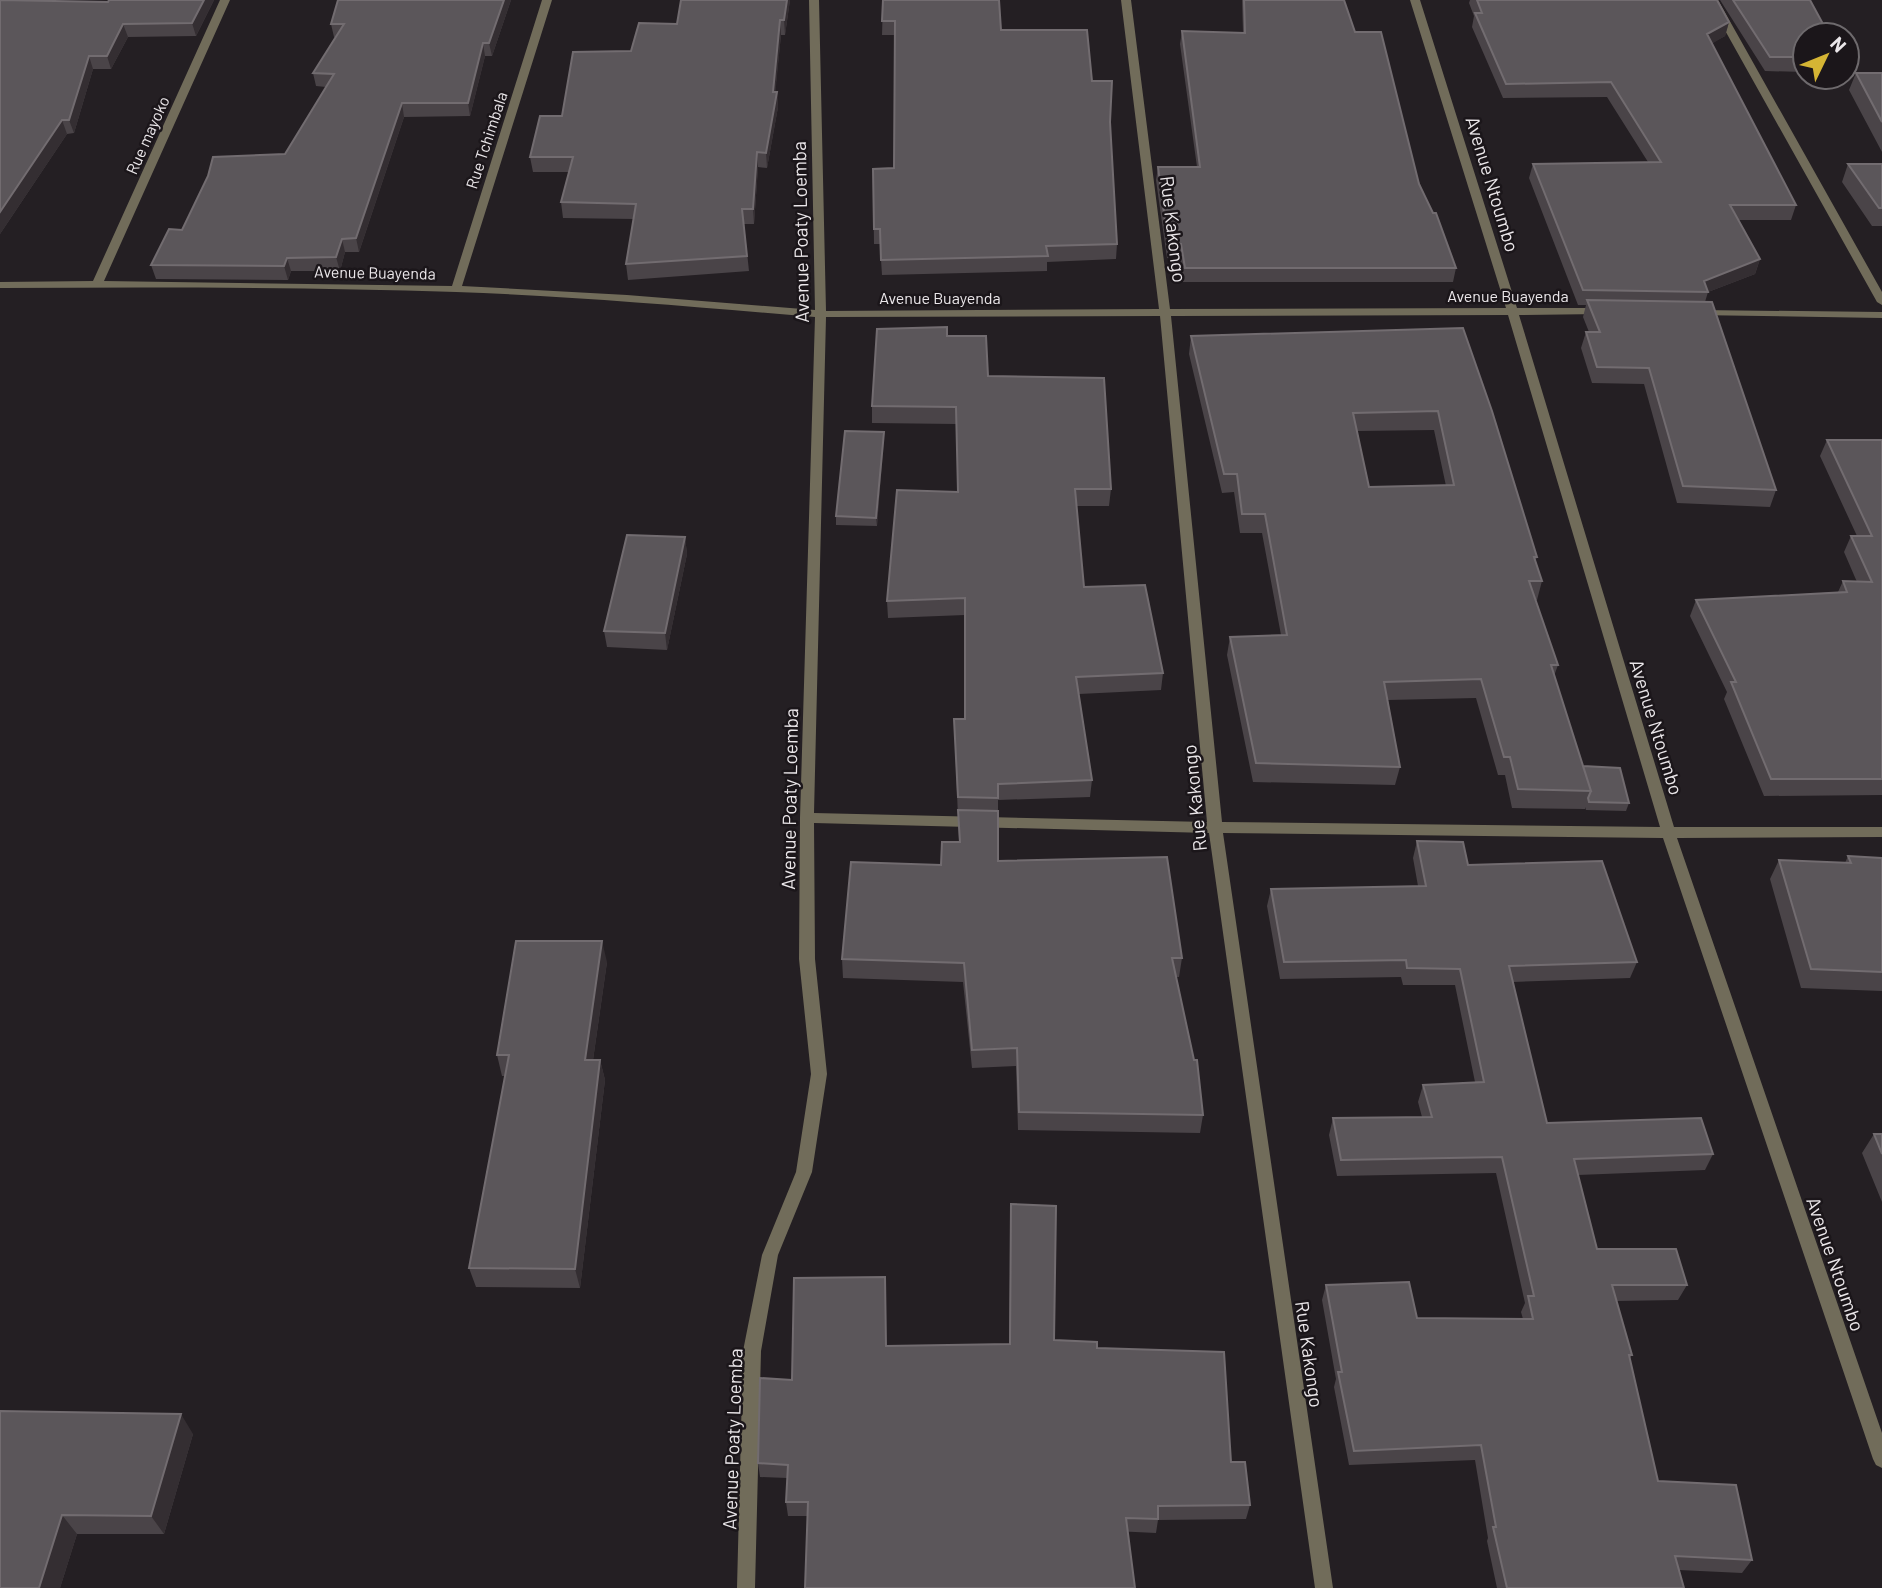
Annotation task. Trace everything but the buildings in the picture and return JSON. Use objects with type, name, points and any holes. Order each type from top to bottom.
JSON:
[{"type":"street","name":"Rue mayoko","points":[[97,284],[225,0]]},
{"type":"street","name":"Rue Tchimbala","points":[[456,289],[547,0]]},
{"type":"street","name":"Avenue Poaty Loemba","points":[[746,1588],[752,1351],[770,1255],[804,1172],[819,1073],[807,959],[807,818],[821,314],[814,0]]},
{"type":"street","name":"Rue Kakongo","points":[[1126,0],[1165,312],[1215,828],[1324,1588]]},
{"type":"street","name":"Avenue Ntoumbo","points":[[1415,0],[1512,310],[1669,834],[1882,1459]]},
{"type":"street","points":[[1713,0],[1882,302]]},
{"type":"street","name":"Avenue Buayenda","points":[[0,285],[456,289],[627,298],[821,314],[1608,311]]},
{"type":"street","points":[[1690,312],[1882,316]]},
{"type":"street","points":[[807,818],[1215,828],[1669,834],[1882,832]]}]
